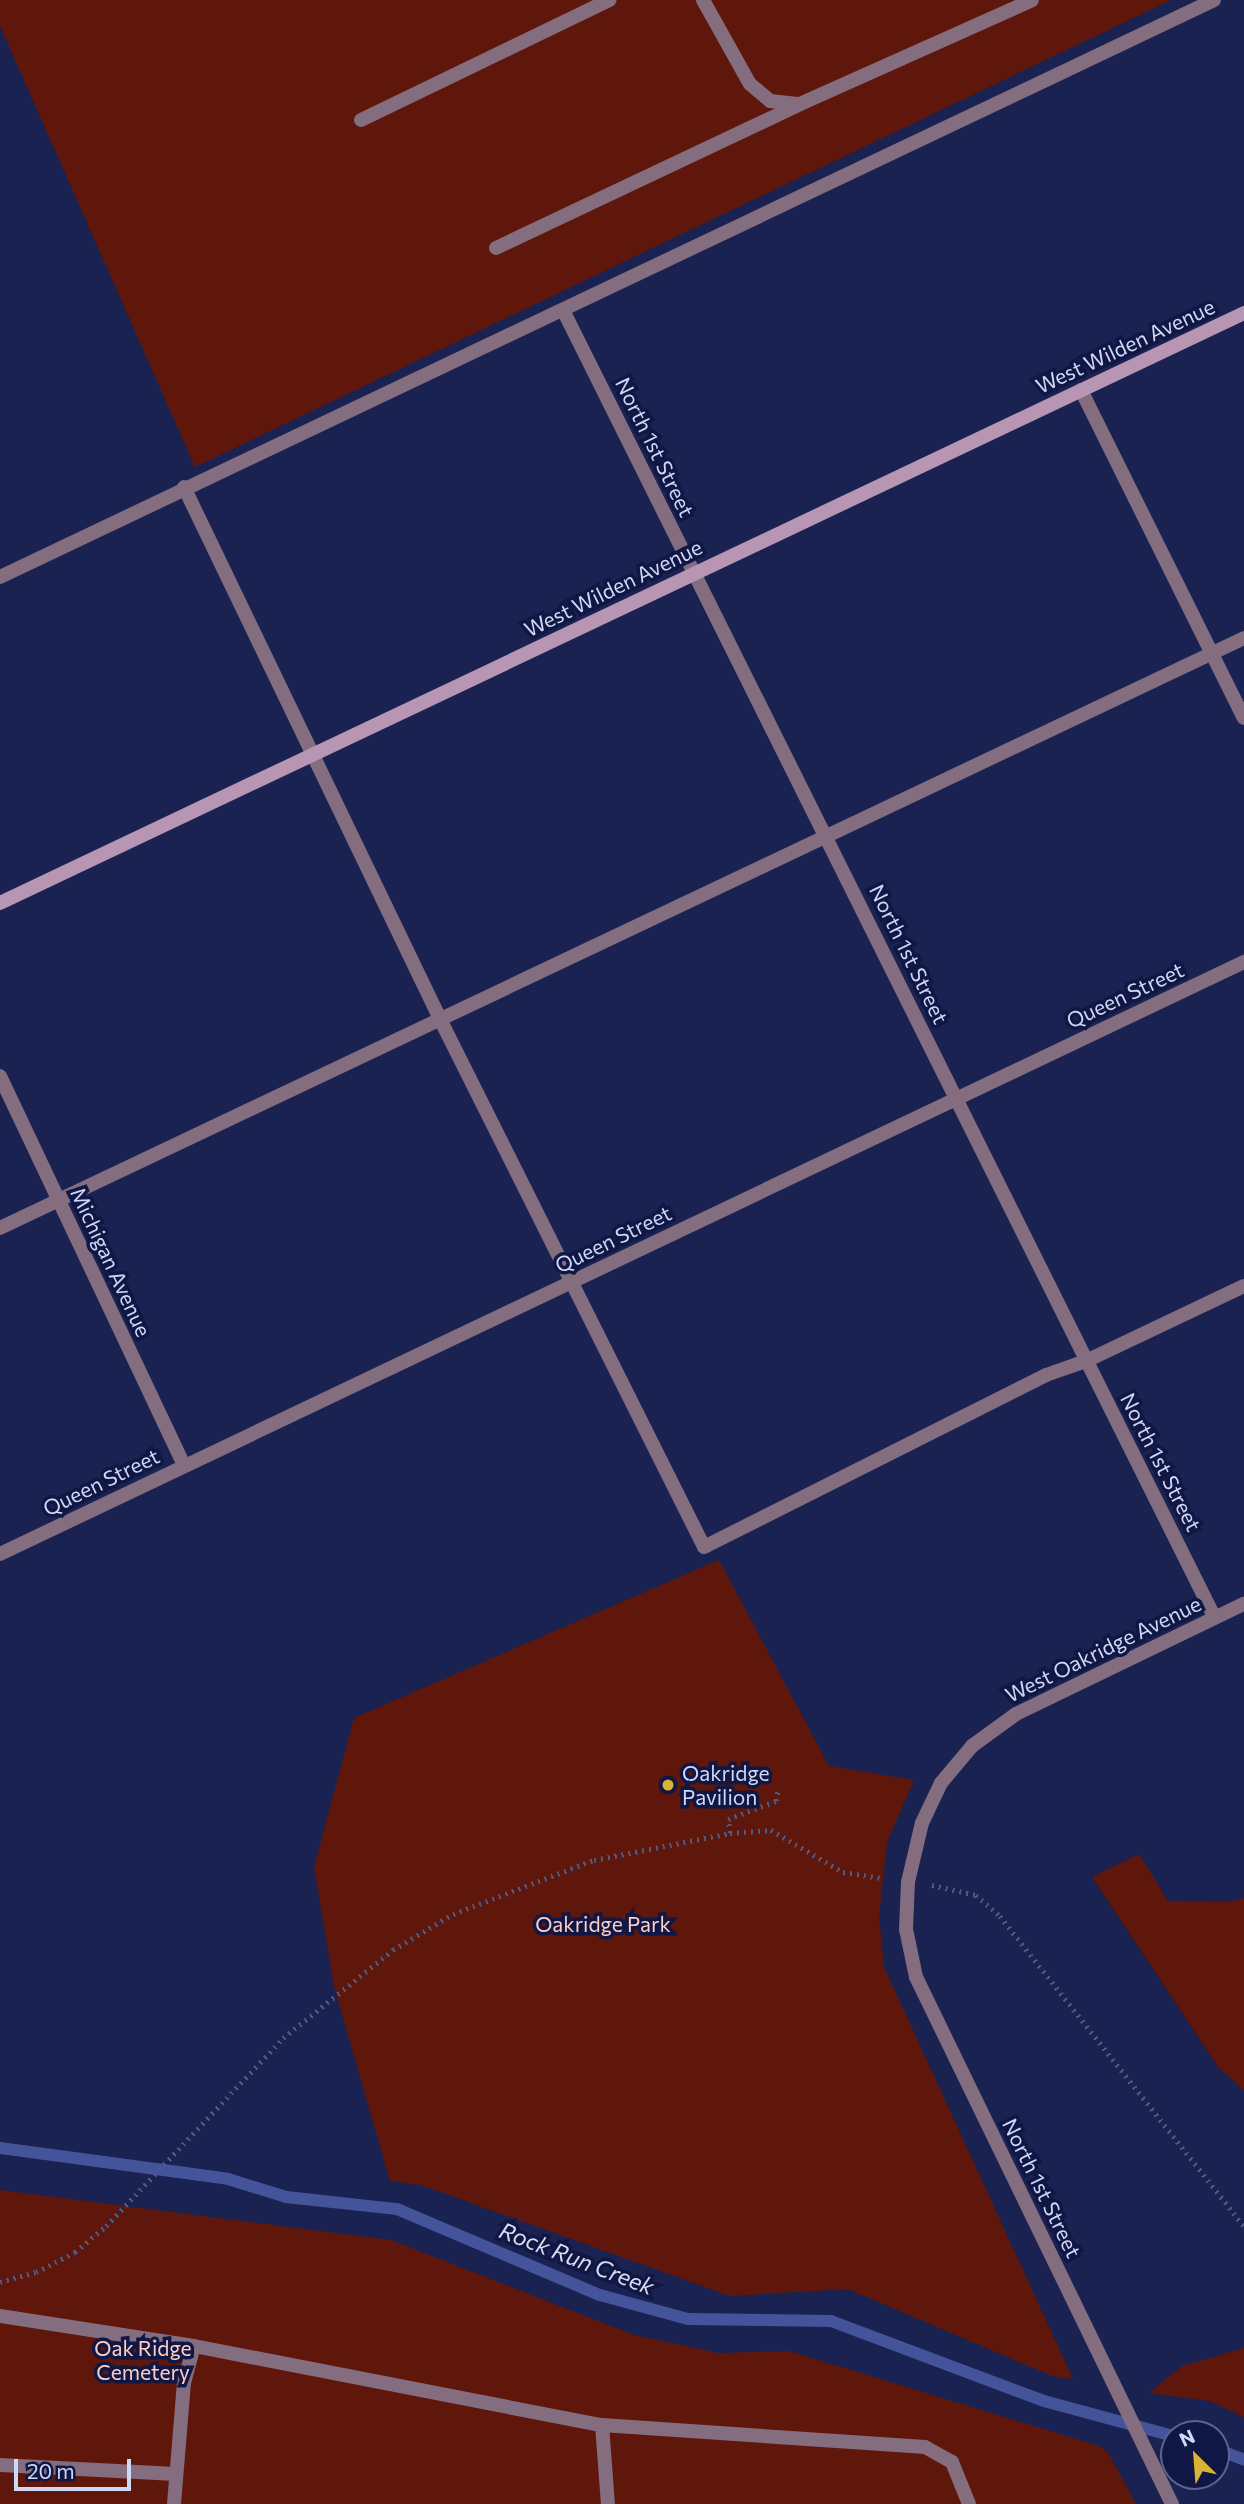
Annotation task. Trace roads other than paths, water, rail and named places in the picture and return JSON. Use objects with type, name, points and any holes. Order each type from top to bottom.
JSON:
[{"type":"street","points":[[361,120],[609,0]]},
{"type":"street","points":[[703,0],[750,84],[770,101],[800,104]]},
{"type":"street","points":[[496,248],[800,104],[1032,0]]},
{"type":"street","points":[[0,578],[184,487],[564,310],[1214,0]]},
{"type":"street","name":"North 1st Street","points":[[564,310],[1215,1618]]},
{"type":"street","name":"West Wilden Avenue","points":[[0,903],[1244,313]]},
{"type":"street","points":[[1081,390],[1244,718]]},
{"type":"street","points":[[184,487],[440,1019],[704,1548],[1046,1375],[1086,1361],[1244,1286]]},
{"type":"street","points":[[0,1228],[1244,638]]},
{"type":"street","name":"Queen Street","points":[[0,1554],[1244,962]]},
{"type":"street","name":"Michigan Avenue","points":[[0,1076],[184,1465]]},
{"type":"street","name":"West Oakridge Avenue","points":[[908,1882],[922,1823],[941,1783],[971,1745],[1016,1714],[1244,1604]]},
{"type":"street","name":"North 1st Street","points":[[908,1882],[906,1929],[916,1977],[1170,2500]]},
{"type":"street","points":[[0,2316],[194,2346],[602,2424],[925,2447],[952,2462],[969,2504]]},
{"type":"street","points":[[174,2504],[184,2383],[194,2346]]},
{"type":"street","points":[[602,2424],[608,2504]]},
{"type":"street","points":[[0,2465],[176,2474]]},
{"type":"waterway","name":"Rock Run Creek","points":[[0,2148],[228,2179],[286,2197],[397,2209],[600,2295],[688,2319],[831,2321],[1044,2401],[1160,2432]]},
{"type":"waterway","name":"Rock Run Creek","points":[[1230,2454],[1244,2460]]},
{"type":"place","name":"Oakridge Pavilion","points":[[668,1785]]},
{"type":"park label","name":"Oakridge Park","points":[[603,1924]]},
{"type":"park label","name":"Oak Ridge Cemetery","points":[[143,2360]]}]
